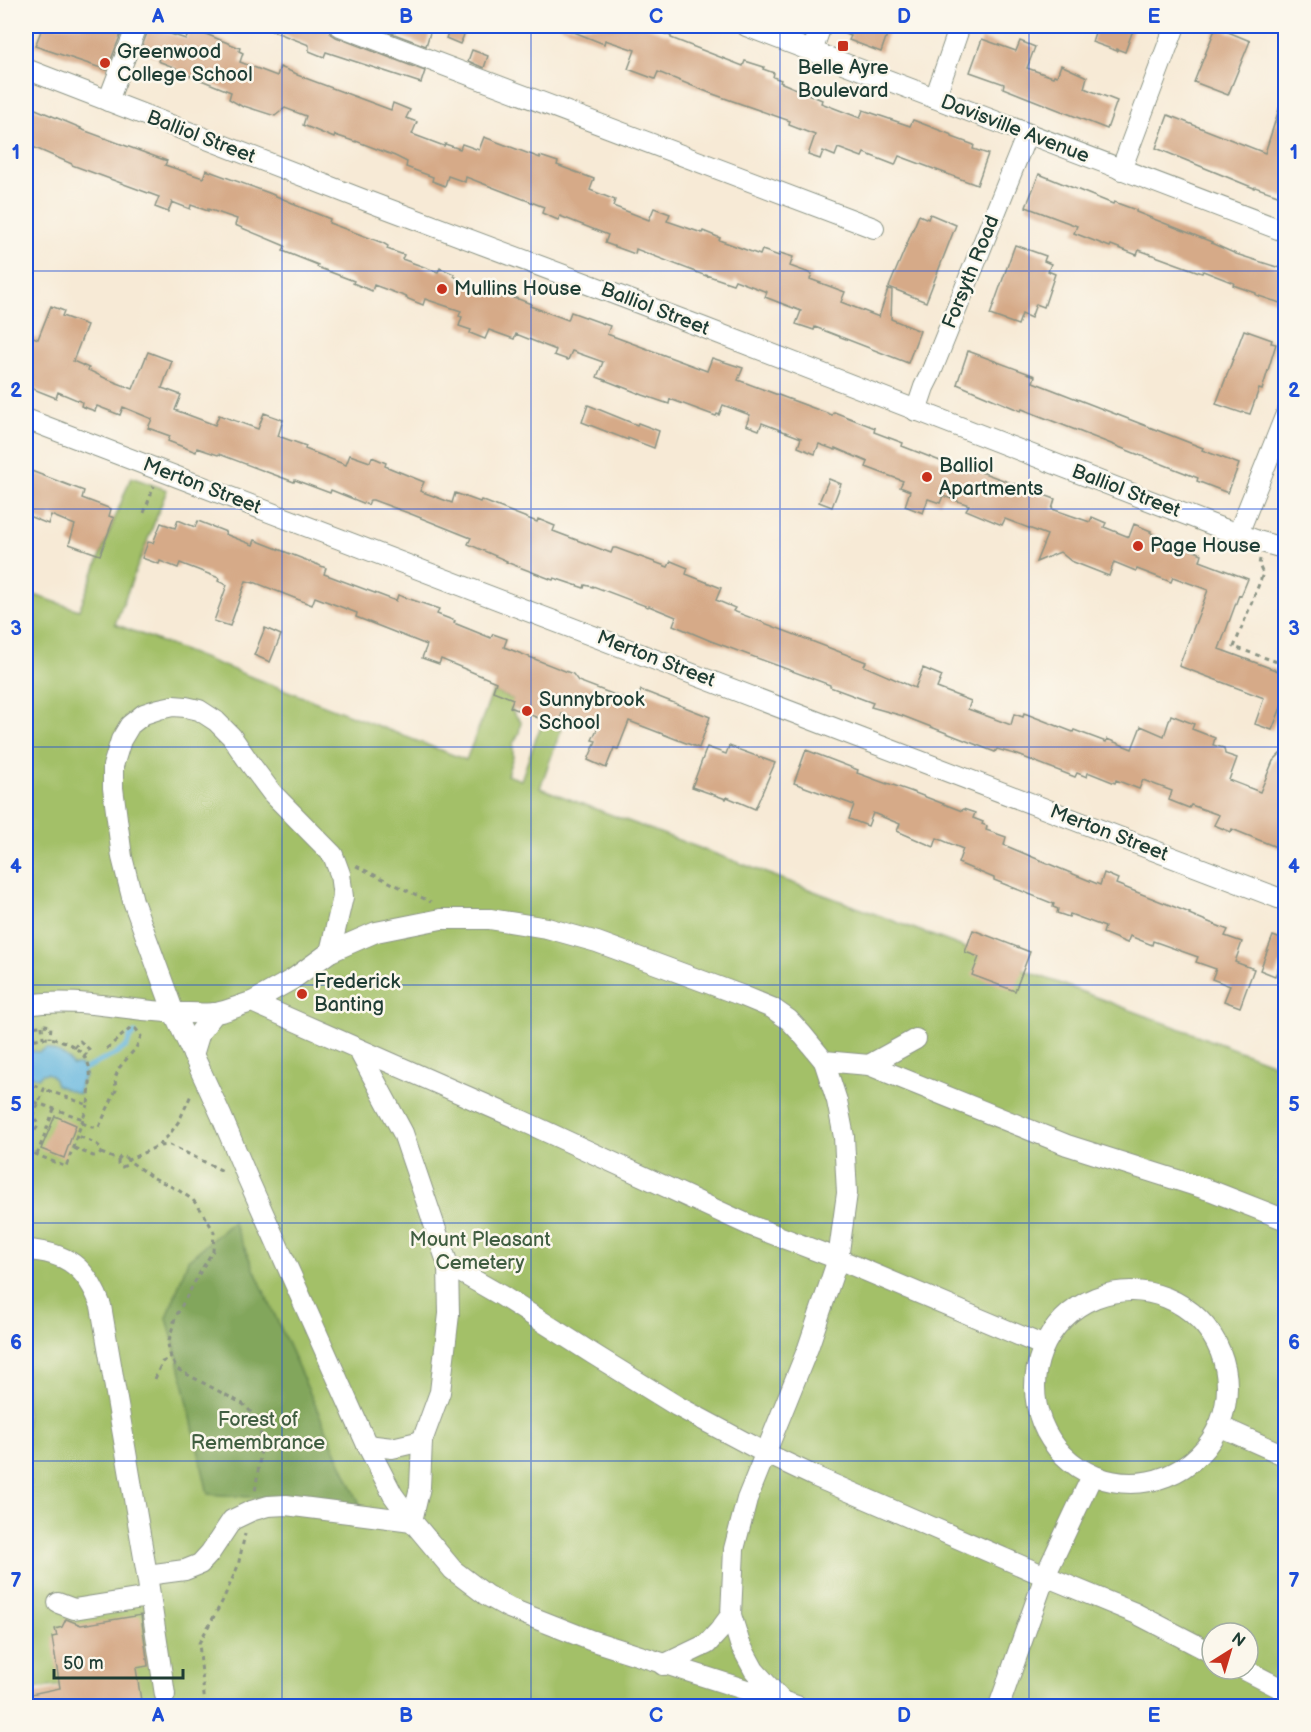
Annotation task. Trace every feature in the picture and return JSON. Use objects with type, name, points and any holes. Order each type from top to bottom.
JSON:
[{"type":"street","points":[[108,101],[137,26]]},
{"type":"street","points":[[340,26],[874,228]]},
{"type":"street","name":"Davisville Avenue","points":[[746,26],[1286,232]]},
{"type":"street","points":[[812,51],[821,26]]},
{"type":"street","points":[[935,98],[960,26]]},
{"type":"street","points":[[1121,170],[1175,26]]},
{"type":"street","name":"Balliol Street","points":[[26,69],[1238,534],[1286,549]]},
{"type":"street","name":"Forsyth Road","points":[[916,411],[1027,134]]},
{"type":"street","points":[[1238,534],[1286,414]]},
{"type":"street","name":"Merton Street","points":[[26,419],[1286,900]]},
{"type":"street","points":[[330,952],[343,897],[340,874],[333,855],[272,793],[231,736],[216,721],[199,710],[173,706],[144,714],[130,725],[121,740],[113,766],[113,788],[122,857],[133,901],[174,1013],[367,1445],[393,1495],[453,1570],[501,1604],[549,1625],[663,1665],[790,1704]]},
{"type":"street","points":[[26,1005],[73,1002],[174,1013],[215,1013],[252,1002],[293,979],[330,952],[376,932],[441,918],[490,919],[547,928],[597,942],[743,996],[772,1008],[789,1020],[824,1061],[837,1101],[844,1137],[847,1193],[838,1259],[808,1348],[747,1499],[734,1549],[731,1615],[740,1644],[754,1670],[790,1704]]},
{"type":"street","points":[[252,1002],[534,1126],[749,1225],[838,1259],[1042,1346]]},
{"type":"street","points":[[198,1064],[200,1032],[215,1013]]},
{"type":"street","points":[[869,1065],[916,1039]]},
{"type":"street","points":[[358,1049],[403,1133],[448,1265],[449,1314],[440,1392],[422,1441],[420,1487],[412,1521]]},
{"type":"street","points":[[824,1061],[869,1065],[1067,1145],[1212,1191],[1286,1220]]},
{"type":"street","points":[[26,1250],[44,1251],[67,1259],[86,1276],[95,1290],[100,1306],[147,1575],[165,1695]]},
{"type":"street","points":[[448,1265],[502,1296],[677,1406],[765,1453],[1135,1613],[1200,1647]]},
{"type":"street","points":[[1121,1290],[1155,1292],[1185,1306],[1210,1330],[1224,1360],[1228,1394],[1220,1426],[1203,1452],[1179,1471],[1151,1482],[1121,1483],[1092,1476],[1066,1459],[1046,1435],[1035,1406],[1034,1375],[1042,1346],[1061,1318],[1089,1298],[1121,1290]]},
{"type":"street","points":[[1220,1426],[1286,1456]]},
{"type":"street","points":[[367,1445],[392,1448],[422,1441]]},
{"type":"street","points":[[999,1707],[1045,1576],[1092,1476]]},
{"type":"street","points":[[147,1575],[185,1570],[200,1564],[232,1520],[268,1506],[286,1505],[412,1521]]},
{"type":"street","points":[[58,1603],[74,1610],[149,1597]]},
{"type":"street","points":[[663,1665],[706,1644],[731,1615]]},
{"type":"street","points":[[1260,1678],[1286,1691]]},
{"type":"path","points":[[144,513],[155,484]]},
{"type":"path","points":[[1262,554],[1259,565],[1263,574],[1234,647],[1286,665]]},
{"type":"path","points":[[333,855],[435,904]]},
{"type":"path","points":[[42,1026],[43,1038]]},
{"type":"path","points":[[26,1028],[51,1026],[50,1038]]},
{"type":"path","points":[[31,1027],[34,1039]]},
{"type":"path","points":[[26,1099],[83,1121],[92,1127],[99,1126],[116,1090],[115,1078],[119,1068],[136,1048],[141,1036],[136,1029],[131,1028],[106,1049]]},
{"type":"path","points":[[26,1043],[43,1038],[60,1040],[74,1048],[83,1057],[90,1071],[88,1105],[66,1167],[26,1150]]},
{"type":"path","points":[[74,1048],[81,1041],[90,1050],[83,1057]]},
{"type":"path","points":[[158,1146],[179,1121],[198,1064]]},
{"type":"path","points":[[26,1082],[88,1105]]},
{"type":"path","points":[[33,1118],[44,1089]]},
{"type":"path","points":[[37,1155],[54,1109]]},
{"type":"path","points":[[26,1119],[33,1118]]},
{"type":"path","points":[[33,1118],[37,1121],[38,1128]]},
{"type":"path","points":[[38,1128],[46,1131]]},
{"type":"path","points":[[26,1138],[26,1132],[34,1132],[38,1128]]},
{"type":"path","points":[[78,1136],[95,1143],[100,1147],[101,1153]]},
{"type":"path","points":[[118,1160],[118,1164],[122,1167],[127,1165],[128,1160],[158,1146],[170,1145],[233,1177],[248,1179]]},
{"type":"path","points":[[74,1148],[93,1156],[101,1153],[118,1160]]},
{"type":"path","points":[[118,1160],[123,1156],[150,1176],[193,1200],[214,1232],[213,1251],[175,1318],[168,1344],[171,1358],[177,1369],[243,1404],[259,1424],[262,1442],[257,1484],[237,1566],[222,1602],[199,1644],[205,1707]]},
{"type":"path","points":[[155,1379],[162,1362],[171,1358]]},
{"type":"green space","name":"Mount Pleasant Cemetery","points":[[131,477],[167,490],[115,624],[466,760],[493,691],[513,699],[512,711],[521,722],[519,733],[513,744],[513,756],[507,775],[521,780],[537,735],[544,723],[561,730],[540,788],[1282,1067],[1285,1057],[1285,1706],[89,1706],[83,1683],[26,1690],[26,592],[79,610]]},
{"type":"green space","name":"Forest of Remembrance","points":[[233,1222],[360,1505],[208,1494],[167,1318],[188,1260]]},
{"type":"water","points":[[47,1048],[64,1055],[72,1065],[80,1065],[85,1076],[80,1083],[79,1094],[56,1085],[53,1077],[47,1073],[38,1078],[26,1073],[26,1056],[31,1051],[39,1052]]},
{"type":"building","name":"Greenwood College School","points":[[43,26],[124,26],[107,70],[35,46]]},
{"type":"building","points":[[191,26],[210,26],[206,34],[240,48],[239,51],[243,53],[240,62],[277,76],[280,67],[391,110],[393,103],[410,110],[406,118],[417,122],[412,134],[444,146],[445,144],[460,149],[462,144],[479,150],[484,137],[540,158],[540,156],[558,162],[557,165],[594,179],[590,190],[615,200],[613,206],[649,220],[654,208],[670,214],[667,221],[702,233],[703,231],[720,238],[719,240],[760,255],[762,250],[779,256],[780,253],[793,257],[790,266],[812,274],[810,279],[845,292],[841,302],[879,317],[888,289],[892,290],[891,319],[920,331],[908,363],[815,327],[814,330],[796,324],[801,311],[765,297],[767,292],[735,280],[733,284],[706,276],[636,249],[635,254],[605,243],[608,235],[560,216],[558,220],[542,213],[544,207],[466,177],[465,182],[448,176],[445,186],[432,181],[433,177],[406,167],[407,162],[395,156],[356,141],[335,135],[334,138],[303,125],[306,116],[285,108],[275,116],[243,107],[229,99],[231,92],[176,70],[158,61],[159,58],[140,51],[148,31],[154,33],[155,29],[186,39]]},
{"type":"building","points":[[260,26],[328,26],[330,33],[336,37],[425,71],[421,83],[326,52],[324,57],[309,51],[309,45]]},
{"type":"building","points":[[373,26],[432,26],[426,46]]},
{"type":"building","points":[[452,26],[468,26],[460,44],[446,38]]},
{"type":"building","points":[[559,26],[643,26],[743,66],[745,61],[764,67],[763,69],[774,73],[773,77],[781,80],[780,82],[822,100],[821,103],[860,118],[863,110],[910,126],[913,120],[952,135],[952,137],[974,145],[973,149],[988,154],[977,185],[899,156],[895,165],[864,153],[862,157],[838,148],[835,156],[823,151],[820,159],[808,155],[815,135],[789,125],[790,121],[658,72],[655,79],[628,69],[635,50],[605,40],[604,44]]},
{"type":"building","points":[[833,26],[890,26],[881,52],[849,40],[851,36],[832,29]]},
{"type":"building","points":[[1097,26],[1121,26],[1133,30],[1125,52],[1092,42]]},
{"type":"building","points":[[1216,27],[1250,41],[1228,95],[1194,82]]},
{"type":"building","points":[[982,39],[1016,51],[1020,41],[1035,47],[1027,68],[1053,77],[1057,76],[1061,65],[1087,77],[1084,88],[1117,101],[1107,129],[1003,88],[1004,84],[970,72]]},
{"type":"building","points":[[472,50],[488,56],[484,68],[468,61]]},
{"type":"building","points":[[1283,97],[1286,98],[1286,198],[1254,188],[1156,148],[1168,115],[1265,153]]},
{"type":"building","points":[[26,105],[80,129],[167,161],[165,165],[203,178],[206,170],[269,193],[330,219],[329,223],[383,243],[388,246],[387,249],[404,255],[402,259],[438,272],[440,268],[454,274],[457,279],[503,298],[504,295],[516,298],[531,304],[530,306],[568,320],[571,312],[610,326],[607,334],[707,371],[712,358],[743,368],[738,380],[832,415],[834,412],[875,428],[874,432],[903,443],[902,446],[963,470],[966,463],[982,469],[981,472],[1055,499],[1052,509],[1090,522],[1092,517],[1106,523],[1104,527],[1129,537],[1134,524],[1202,554],[1200,561],[1248,579],[1241,596],[1239,595],[1219,649],[1286,674],[1286,707],[1282,705],[1272,730],[1255,724],[1264,698],[1179,666],[1208,590],[1173,577],[1171,582],[1114,562],[1109,576],[1071,561],[1060,552],[1036,562],[1047,535],[1005,519],[1002,525],[966,510],[969,505],[943,496],[940,503],[928,499],[923,513],[905,506],[910,491],[900,487],[903,481],[866,467],[868,462],[835,448],[835,450],[819,444],[815,454],[798,447],[801,438],[762,423],[759,430],[746,425],[750,415],[723,405],[719,415],[716,416],[670,399],[669,404],[643,395],[597,377],[603,362],[572,351],[568,360],[554,355],[556,350],[516,334],[514,339],[489,330],[485,339],[459,326],[461,311],[425,299],[423,305],[374,285],[372,291],[283,251],[285,246],[235,225],[237,219],[208,209],[208,211],[191,205],[190,209],[172,202],[168,212],[155,207],[159,197],[72,165],[26,144]]},
{"type":"building","points":[[1039,174],[1113,204],[1114,202],[1136,210],[1136,212],[1236,254],[1286,270],[1286,305],[1256,295],[1256,293],[1233,285],[1234,283],[1203,271],[1202,273],[1139,250],[1137,255],[1074,233],[1077,226],[1026,207]]},
{"type":"building","points":[[930,214],[956,225],[926,302],[889,287],[919,215],[928,219]]},
{"type":"building","points":[[1015,245],[1046,256],[1044,261],[1051,264],[1048,271],[1055,274],[1044,307],[1036,304],[1031,318],[1022,314],[1018,325],[990,315]]},
{"type":"building","points":[[51,306],[64,311],[62,316],[87,325],[73,361],[107,379],[133,389],[148,352],[172,361],[162,388],[181,395],[175,410],[215,425],[219,415],[258,429],[264,413],[283,420],[278,436],[346,465],[350,455],[370,462],[372,457],[386,463],[385,466],[424,482],[420,491],[452,503],[455,493],[480,502],[481,500],[537,522],[538,519],[555,526],[553,531],[611,553],[613,548],[616,548],[668,567],[671,561],[688,568],[686,574],[721,588],[716,600],[735,608],[733,611],[866,662],[864,666],[915,688],[923,668],[942,676],[937,688],[971,701],[968,709],[1011,725],[1014,714],[1023,717],[1024,713],[1073,732],[1074,730],[1106,742],[1107,739],[1132,749],[1141,726],[1164,736],[1171,715],[1194,724],[1192,729],[1215,738],[1213,745],[1224,748],[1225,754],[1237,758],[1229,780],[1260,792],[1273,761],[1286,748],[1286,851],[1232,829],[1231,832],[1214,825],[1219,815],[1191,805],[1189,808],[1169,800],[1172,791],[1143,780],[1139,789],[1090,773],[1087,777],[1077,773],[1075,777],[1018,755],[997,749],[995,752],[903,716],[871,707],[873,703],[830,687],[830,685],[673,625],[676,617],[649,606],[593,586],[585,585],[584,588],[554,578],[553,580],[506,562],[468,544],[471,538],[411,514],[373,500],[370,500],[368,505],[331,490],[330,493],[295,480],[294,482],[219,454],[197,448],[196,452],[168,441],[170,436],[148,428],[152,419],[123,407],[120,415],[97,406],[95,411],[81,406],[82,402],[58,392],[56,398],[26,386],[26,334],[38,339]]},
{"type":"building","points":[[1244,330],[1272,340],[1271,343],[1276,344],[1262,390],[1259,389],[1250,414],[1216,404]]},
{"type":"building","points":[[968,351],[1035,376],[1033,382],[1239,464],[1228,493],[1197,481],[1198,478],[1022,409],[1021,411],[957,384]]},
{"type":"building","points":[[588,405],[637,425],[638,423],[659,431],[654,448],[582,422]]},
{"type":"building","points":[[26,469],[84,491],[82,498],[111,509],[109,516],[114,518],[100,555],[69,544],[75,525],[51,515],[48,524],[26,515]]},
{"type":"building","points":[[829,479],[841,484],[832,507],[819,502]]},
{"type":"building","points":[[178,520],[195,527],[198,521],[253,545],[255,540],[326,568],[324,574],[396,601],[398,595],[439,609],[437,614],[455,621],[454,623],[491,638],[493,634],[507,639],[504,647],[573,674],[578,681],[636,703],[641,690],[710,717],[699,748],[629,721],[618,749],[614,748],[606,768],[588,760],[596,741],[592,740],[598,727],[562,714],[559,723],[542,716],[541,719],[510,707],[513,699],[493,691],[496,682],[441,659],[439,664],[422,658],[427,645],[356,617],[357,613],[315,597],[312,605],[246,581],[230,626],[214,621],[227,585],[218,581],[219,578],[180,563],[178,568],[160,561],[159,564],[142,558],[148,542],[153,543],[161,523],[175,528]]},
{"type":"building","points":[[265,628],[281,635],[270,662],[254,655]]},
{"type":"building","points":[[729,746],[775,763],[755,809],[727,797],[726,799],[692,787],[707,747],[726,754]]},
{"type":"building","points":[[806,750],[858,770],[857,773],[962,811],[963,809],[975,813],[973,818],[983,822],[982,824],[987,826],[986,830],[1006,837],[1004,845],[1100,885],[1104,873],[1118,879],[1116,884],[1228,930],[1225,936],[1242,942],[1235,962],[1254,969],[1240,1007],[1224,1001],[1230,986],[1212,979],[1216,969],[1196,962],[1198,957],[1153,941],[1152,945],[1130,936],[1127,943],[1103,933],[1105,927],[1070,914],[1069,917],[1057,913],[1058,909],[1053,907],[1054,904],[958,863],[963,849],[937,838],[934,847],[897,831],[900,824],[873,813],[868,826],[849,819],[854,805],[794,783]]},
{"type":"building","points":[[973,930],[1030,952],[1015,991],[972,975],[979,957],[965,952]]},
{"type":"building","points":[[1273,936],[1286,941],[1286,965],[1280,963],[1275,976],[1260,970]]},
{"type":"building","points":[[55,1116],[76,1125],[64,1158],[41,1149]]},
{"type":"building","points":[[141,1615],[148,1666],[136,1668],[142,1707],[26,1707],[26,1695],[60,1688],[52,1637],[57,1636],[55,1629],[62,1627],[66,1619],[81,1625]]},
{"type":"waterway","points":[[82,1070],[116,1054],[127,1046],[130,1037],[135,1033]]},
{"type":"place","name":"Belle Ayre Boulevard","points":[[843,46]]},
{"type":"place","name":"Greenwood College School","points":[[105,63]]},
{"type":"place","name":"Mullins House","points":[[442,289]]},
{"type":"place","name":"Balliol Apartments","points":[[927,477]]},
{"type":"place","name":"Page House","points":[[1138,546]]},
{"type":"place","name":"Sunnybrook School","points":[[527,711]]},
{"type":"place","name":"Frederick Banting","points":[[302,994]]}]
